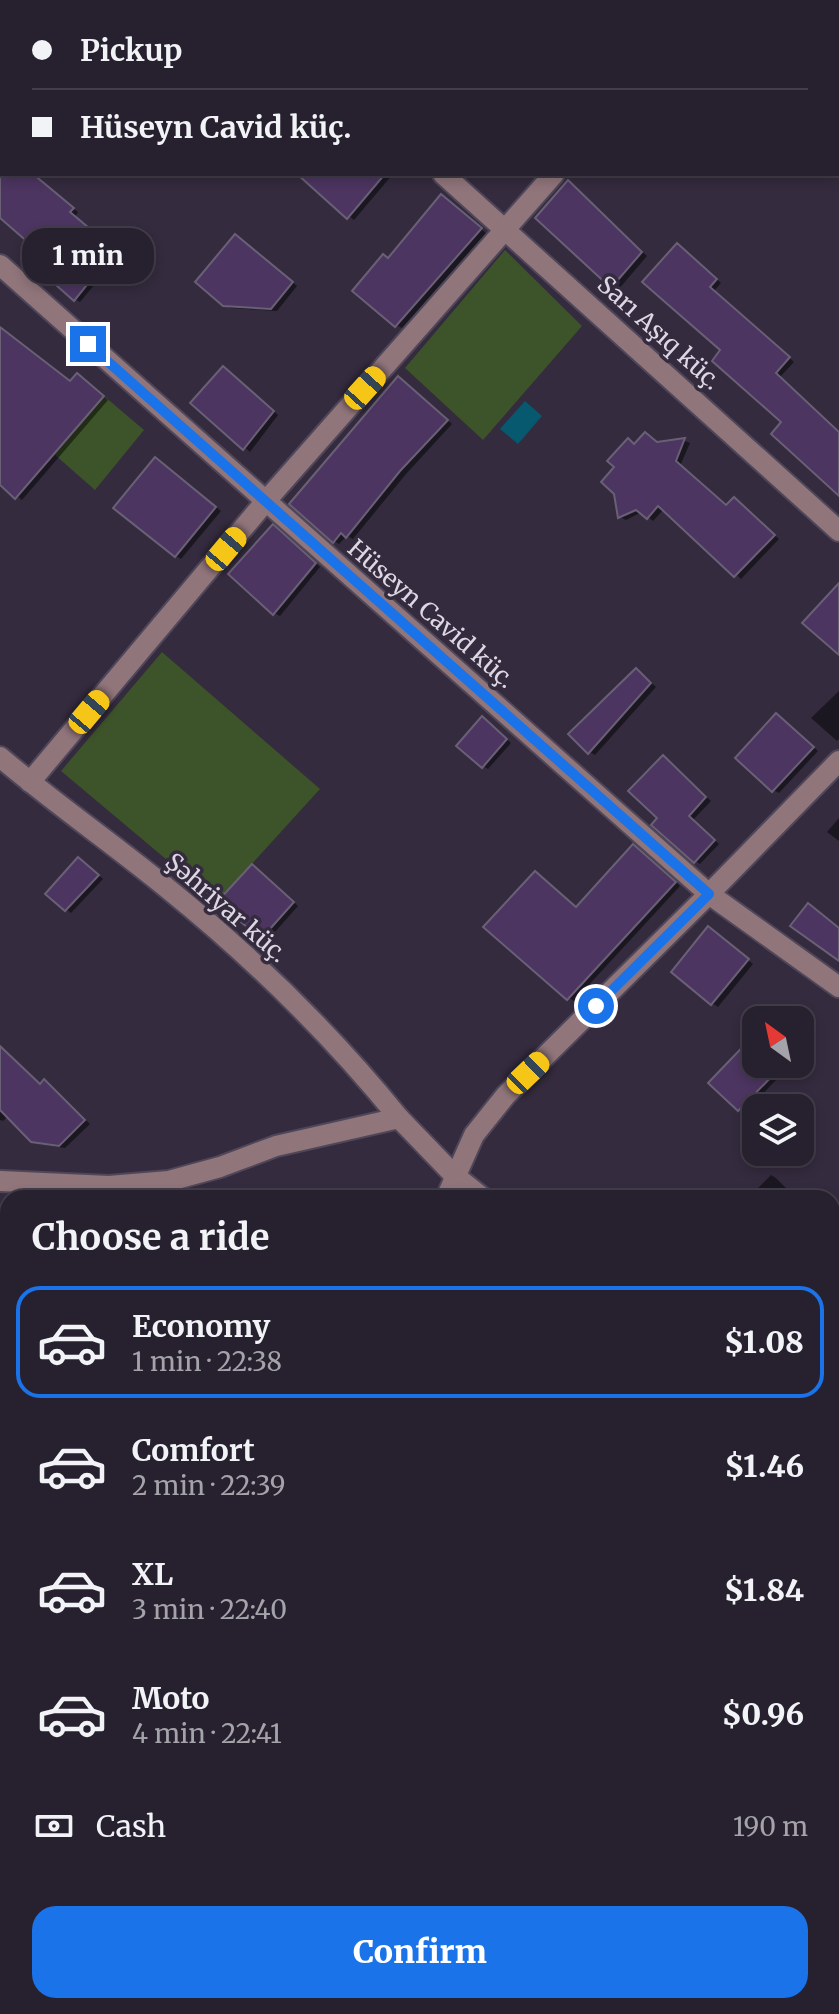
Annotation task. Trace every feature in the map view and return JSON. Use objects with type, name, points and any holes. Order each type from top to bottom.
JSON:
[{"type":"street","name":"Sarı Aşıq küç.","points":[[445,176],[839,531]]},
{"type":"street","points":[[30,782],[265,502],[552,176]]},
{"type":"street","name":"Hüseyn Cavid küç.","points":[[0,265],[709,894],[839,987]]},
{"type":"street","name":"Şəhriyar küç.","points":[[0,757],[167,888],[241,952],[336,1046],[454,1175],[473,1190]]},
{"type":"street","points":[[449,1190],[474,1135],[506,1095],[839,761]]},
{"type":"street","points":[[0,1181],[109,1186],[169,1181],[220,1167],[276,1146],[399,1118]]},
{"type":"green space","points":[[505,250],[582,326],[483,440],[405,368]]},
{"type":"green space","points":[[104,396],[144,430],[95,490],[54,454]]},
{"type":"green space","points":[[162,652],[320,789],[217,902],[61,771]]},
{"type":"water","points":[[525,401],[542,416],[518,444],[500,429]]},
{"type":"building","points":[[0,176],[35,176],[74,208],[70,212],[115,250],[74,301],[38,269],[46,258],[0,218]]},
{"type":"building","points":[[299,176],[383,176],[347,219]]},
{"type":"building","points":[[568,180],[642,252],[611,288],[535,218]]},
{"type":"building","points":[[441,194],[482,228],[395,327],[352,291],[383,254],[388,258]]},
{"type":"building","points":[[235,234],[293,282],[271,309],[223,306],[195,282]]},
{"type":"building","points":[[677,243],[717,279],[710,287],[790,357],[776,373],[839,432],[839,496],[771,434],[781,422],[712,361],[720,350],[642,282]]},
{"type":"building","points":[[0,327],[70,381],[77,373],[104,396],[15,499],[0,485]]},
{"type":"building","points":[[223,366],[274,411],[243,450],[190,403]]},
{"type":"building","points":[[398,376],[448,420],[400,471],[346,538],[341,533],[333,543],[289,504]]},
{"type":"building","points":[[645,432],[657,442],[685,438],[676,461],[726,505],[734,497],[775,535],[734,577],[658,506],[647,519],[636,510],[618,518],[614,494],[601,482],[614,467],[607,461],[628,438],[634,444]]},
{"type":"building","points":[[155,457],[216,507],[175,557],[113,508]]},
{"type":"building","points":[[273,524],[316,563],[273,615],[228,574]]},
{"type":"building","points":[[839,583],[839,655],[802,623]]},
{"type":"building","points":[[636,668],[651,683],[588,754],[568,734]]},
{"type":"building","points":[[776,713],[814,747],[772,792],[735,758]]},
{"type":"building","points":[[482,716],[507,739],[482,768],[456,746]]},
{"type":"building","points":[[663,755],[706,797],[689,816],[715,840],[694,863],[651,825],[657,818],[628,791]]},
{"type":"building","points":[[633,844],[676,882],[567,1000],[483,927],[535,871],[576,907]]},
{"type":"building","points":[[78,857],[99,875],[65,911],[45,894]]},
{"type":"building","points":[[252,864],[294,902],[261,939],[217,902]]},
{"type":"building","points":[[808,903],[839,928],[839,961],[790,926]]},
{"type":"building","points":[[708,926],[749,959],[711,1005],[671,972]]},
{"type":"building","points":[[0,1046],[40,1084],[44,1079],[85,1120],[59,1146],[31,1142],[0,1110]]},
{"type":"building","points":[[742,1048],[742,1078],[770,1078],[755,1094],[742,1094],[742,1107],[738,1111],[708,1083]]},
{"type":"route","points":[[88,344],[709,894],[596,1006]]}]
